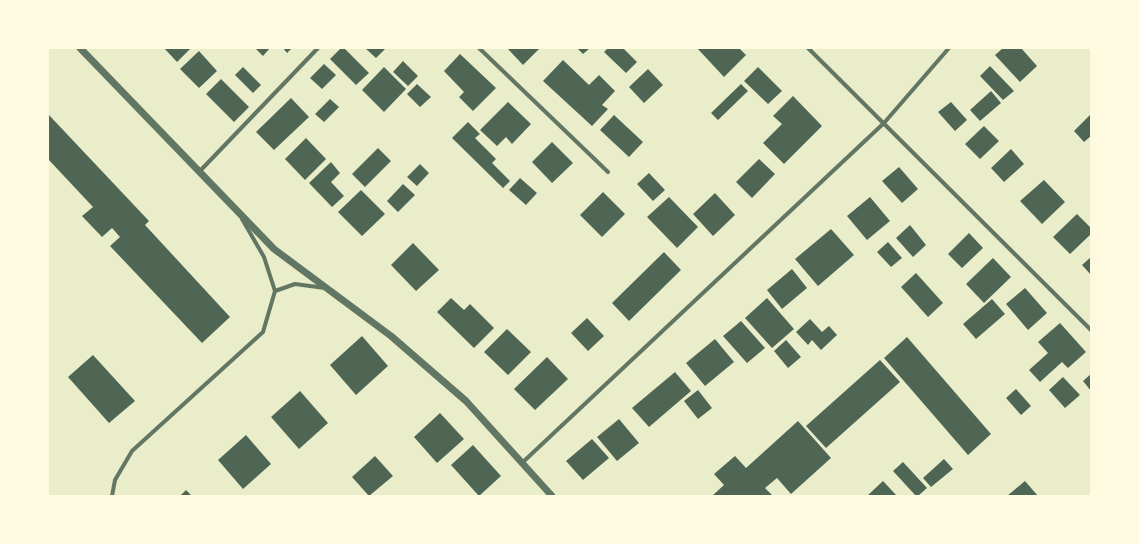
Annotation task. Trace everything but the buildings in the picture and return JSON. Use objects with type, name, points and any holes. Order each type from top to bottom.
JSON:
[{"type":"street","points":[[80,48],[274,249],[391,336],[466,401],[523,462],[552,496]]},
{"type":"street","points":[[200,172],[318,48]]},
{"type":"street","points":[[479,48],[608,172]]},
{"type":"street","points":[[808,48],[1091,330]]},
{"type":"street","points":[[523,462],[884,123],[949,48]]},
{"type":"street","points":[[112,496],[115,480],[132,451],[263,332],[275,291],[264,257],[238,212]]},
{"type":"street","points":[[275,291],[295,284],[325,288]]}]
